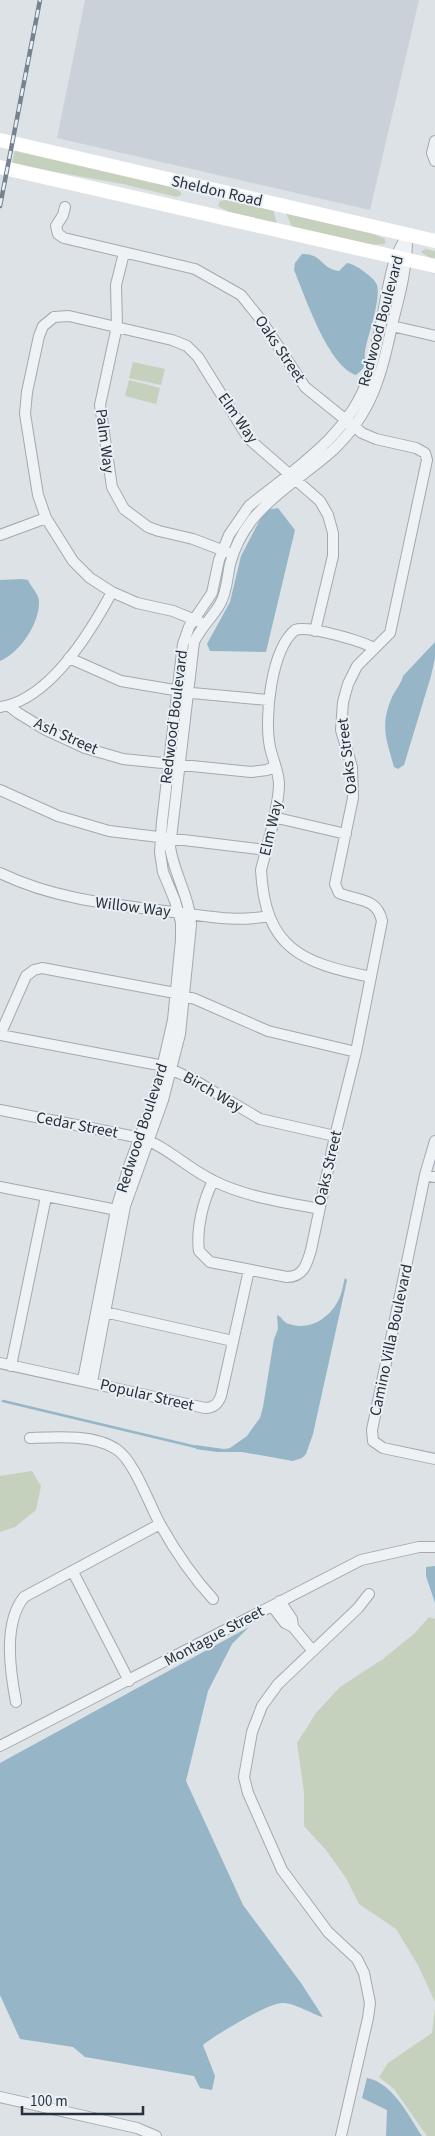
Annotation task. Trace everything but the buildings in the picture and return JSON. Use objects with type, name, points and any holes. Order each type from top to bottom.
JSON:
[{"type":"main road","name":"Sheldon Road","points":[[0,140],[435,242]]},
{"type":"main road","name":"Sheldon Road","points":[[0,167],[435,266]]},
{"type":"street","points":[[435,141],[432,153],[435,161]]},
{"type":"street","name":"Oaks Street","points":[[65,207],[63,215],[56,226],[60,236],[124,253],[195,268],[242,295],[306,387],[350,424],[371,437],[421,450],[427,460],[390,633],[363,659],[352,675],[345,692],[341,711],[342,730],[353,777],[353,798],[335,875],[335,887],[339,893],[371,902],[379,911],[382,921],[356,1052],[335,1136],[308,1263],[301,1273],[296,1276],[287,1277],[210,1262],[199,1251],[197,1239],[207,1194],[213,1181]]},
{"type":"street","name":"Redwood Boulevard","points":[[180,994],[181,940],[179,913],[163,872],[160,852],[166,837],[183,691],[194,642],[204,624],[220,605],[233,554],[252,521],[324,444],[362,417],[376,390],[388,344],[407,235]]},
{"type":"street","name":"Palm Way","points":[[124,253],[116,285],[116,326],[100,405],[110,479],[115,494],[130,515],[148,527],[193,539],[233,554]]},
{"type":"street","name":"Redwood Boulevard","points":[[350,424],[364,389],[402,258]]},
{"type":"street","name":"Elm Way","points":[[204,624],[167,610],[137,603],[112,592],[90,578],[73,561],[46,518],[38,495],[25,414],[27,392],[40,331],[50,319],[64,316],[116,326],[172,340],[190,349],[198,357],[249,440],[320,501],[328,515],[333,533],[333,556],[314,631],[298,629],[289,636],[278,660],[268,700],[268,734],[279,785],[262,877],[269,916],[284,941],[306,958],[325,966],[372,977]]},
{"type":"street","points":[[392,326],[435,336]]},
{"type":"street","points":[[377,341],[388,344]]},
{"type":"street","name":"Redwood Boulevard","points":[[183,691],[182,644],[194,619],[212,593],[222,550],[235,525],[249,506],[293,476]]},
{"type":"street","points":[[0,535],[46,518]]},
{"type":"street","points":[[5,706],[40,689],[93,627],[112,592]]},
{"type":"street","points":[[314,631],[363,642],[374,648]]},
{"type":"street","points":[[68,658],[121,681],[183,691],[268,700]]},
{"type":"street","name":"Ash Street","points":[[5,706],[46,730],[85,748],[123,759],[251,772],[267,770],[275,766]]},
{"type":"street","points":[[0,790],[58,816],[109,831],[266,850]]},
{"type":"street","points":[[273,817],[346,834]]},
{"type":"street","name":"Redwood Boulevard","points":[[88,1381],[128,1169],[145,1139],[168,1068],[191,936],[190,914],[166,837]]},
{"type":"street","name":"Willow Way","points":[[0,873],[61,896],[100,904],[241,920],[269,916]]},
{"type":"street","points":[[0,1035],[23,982],[30,972],[38,968],[180,994],[268,1031],[356,1052]]},
{"type":"street","name":"Birch Way","points":[[0,1035],[168,1068],[194,1080],[260,1120],[335,1136]]},
{"type":"street","name":"Cedar Street","points":[[0,1110],[145,1139],[213,1181],[245,1194],[319,1209]]},
{"type":"street","name":"Camino Villa Boulevard","points":[[435,1141],[430,1176],[372,1430],[373,1442],[383,1448],[435,1459]]},
{"type":"street","points":[[0,1187],[120,1210]]},
{"type":"street","points":[[11,1366],[46,1197]]},
{"type":"street","name":"Popular Street","points":[[0,1363],[205,1408],[212,1407],[219,1401],[249,1270]]},
{"type":"street","points":[[101,1311],[233,1341]]},
{"type":"street","points":[[30,1438],[69,1437],[101,1443],[115,1448],[126,1457],[160,1524],[192,1576],[213,1599]]},
{"type":"street","points":[[16,1702],[9,1667],[15,1612],[24,1597],[30,1592],[73,1572],[160,1524]]},
{"type":"street","name":"Montague Street","points":[[0,1746],[361,1560],[419,1547],[435,1547]]},
{"type":"street","points":[[73,1572],[129,1681]]},
{"type":"street","points":[[342,2136],[368,2018],[370,2003],[364,1973],[357,1959],[328,1932],[282,1870],[248,1793],[244,1776],[252,1732],[262,1706],[278,1684],[358,1608],[369,1594]]},
{"type":"street","points":[[276,1603],[292,1619],[293,1627],[312,1650]]},
{"type":"street","points":[[0,2097],[137,2128],[156,2136]]},
{"type":"shaded area","points":[[85,0],[419,0],[370,210],[57,138]]},
{"type":"green space","points":[[15,149],[160,182],[181,192],[181,195],[177,197],[123,184],[12,164]]},
{"type":"green space","points":[[226,200],[273,209],[277,225],[233,214],[218,206],[220,201]]},
{"type":"green space","points":[[286,213],[367,231],[385,239],[385,244],[368,245],[292,227]]},
{"type":"green space","points":[[425,249],[435,251],[435,261],[421,252]]},
{"type":"green space","points":[[133,362],[165,369],[161,385],[129,378]]},
{"type":"green space","points":[[129,380],[160,388],[156,404],[125,396]]},
{"type":"green space","points":[[32,1471],[41,1486],[36,1510],[15,1527],[0,1532],[0,1476]]},
{"type":"green space","points":[[429,1617],[435,1619],[435,2002],[418,1965],[396,1929],[359,1904],[346,1878],[326,1850],[304,1826],[304,1792],[297,1743],[316,1713],[340,1687],[383,1659],[415,1633]]},
{"type":"green space","points":[[435,2008],[435,2136],[427,2136],[394,2089],[379,2077],[388,2063],[432,2033]]},
{"type":"water","points":[[302,254],[309,254],[318,258],[333,270],[339,271],[347,263],[350,264],[368,275],[377,285],[377,299],[365,351],[365,364],[356,375],[346,369],[336,358],[327,345],[311,312],[294,270],[295,263]]},
{"type":"water","points":[[278,508],[295,530],[266,652],[210,651],[207,644],[230,602],[241,556],[265,510]]},
{"type":"water","points":[[0,580],[28,580],[39,598],[36,619],[27,636],[15,651],[0,661]]},
{"type":"water","points":[[435,642],[435,658],[431,676],[404,765],[398,769],[394,767],[387,740],[385,724],[388,707],[403,676]]},
{"type":"water","points":[[345,1278],[347,1280],[313,1434],[306,1454],[302,1458],[293,1461],[242,1452],[217,1452],[196,1449],[195,1445],[224,1449],[230,1448],[247,1436],[260,1418],[263,1407],[274,1339],[278,1329],[277,1315],[287,1323],[297,1326],[311,1324],[324,1318],[338,1301]]},
{"type":"water","points":[[435,1566],[435,1603],[426,1576],[426,1567]]},
{"type":"water","points":[[249,1627],[232,1644],[208,1691],[186,1781],[243,1905],[301,1983],[323,2017],[292,2004],[275,2004],[218,2034],[203,2045],[215,2076],[212,2090],[200,2088],[194,2076],[85,2057],[73,2047],[20,2039],[0,1995],[0,1763]]},
{"type":"water","points":[[367,2078],[385,2086],[392,2093],[422,2136],[386,2136],[387,2110],[362,2098]]},
{"type":"waterway","points":[[3,1401],[196,1447]]},
{"type":"railway","points":[[0,206],[40,0]]}]
